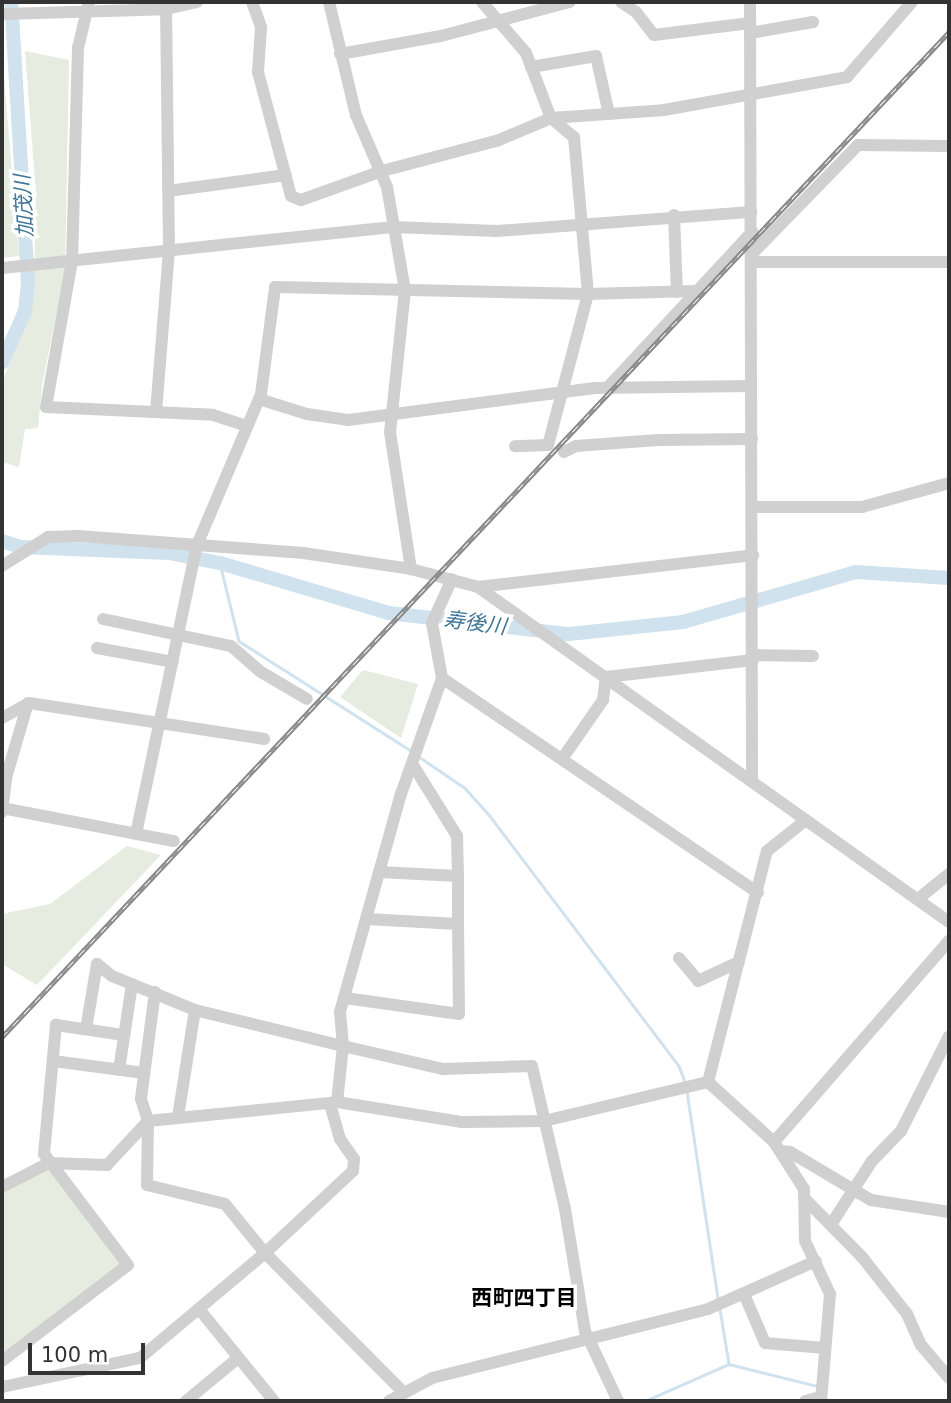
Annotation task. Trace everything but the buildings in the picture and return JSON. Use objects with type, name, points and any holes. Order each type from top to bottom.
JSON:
[{"type":"street","points":[[2,14],[88,6],[197,2]]},
{"type":"street","points":[[252,2],[261,27],[258,72],[291,196],[301,200],[382,171],[499,140],[551,118],[750,98],[847,77],[912,2]]},
{"type":"street","points":[[329,2],[356,115],[382,171],[405,290],[390,415],[411,569]]},
{"type":"street","points":[[482,2],[526,53],[551,118],[574,137],[588,294],[548,445],[515,446]]},
{"type":"street","points":[[340,54],[441,36],[570,2]]},
{"type":"street","points":[[621,2],[636,12],[654,35],[813,22]]},
{"type":"street","points":[[750,2],[752,780]]},
{"type":"street","points":[[156,412],[169,250],[166,5]]},
{"type":"street","points":[[88,6],[78,48],[72,261],[46,407],[213,415],[247,426]]},
{"type":"street","points":[[531,67],[596,56],[609,114]]},
{"type":"street","points":[[752,258],[858,145],[949,146]]},
{"type":"street","points":[[168,191],[286,175]]},
{"type":"street","points":[[2,268],[393,227],[497,230],[674,215],[751,212]]},
{"type":"street","points":[[674,215],[677,292]]},
{"type":"street","points":[[608,387],[751,232]]},
{"type":"street","points":[[752,258],[949,262]]},
{"type":"street","points":[[136,834],[196,547],[259,398],[275,287],[588,294],[695,291]]},
{"type":"street","points":[[259,398],[307,414],[348,420],[608,387],[751,386]]},
{"type":"street","points":[[564,452],[576,446],[658,440],[752,439]]},
{"type":"street","points":[[753,507],[862,507],[949,483]]},
{"type":"street","points":[[2,566],[40,541],[57,535],[411,569],[478,587],[533,622],[949,922]]},
{"type":"street","points":[[478,587],[753,555]]},
{"type":"street","points":[[2,1387],[140,1358],[265,1253],[353,1171],[354,1159],[340,1139],[334,1102],[343,1046],[338,1023],[379,872],[442,678],[433,618],[453,579]]},
{"type":"street","points":[[103,619],[231,646],[261,672],[307,699]]},
{"type":"street","points":[[97,648],[173,662]]},
{"type":"street","points":[[606,677],[753,657],[813,656]]},
{"type":"street","points":[[562,759],[603,700],[606,677]]},
{"type":"street","points":[[442,678],[758,893]]},
{"type":"street","points":[[29,703],[6,778],[2,810],[174,841]]},
{"type":"street","points":[[2,718],[29,703],[264,739]]},
{"type":"street","points":[[345,998],[459,1014],[457,836],[416,759]]},
{"type":"street","points":[[708,1082],[767,851],[806,820]]},
{"type":"street","points":[[379,872],[458,876]]},
{"type":"street","points":[[918,899],[949,874]]},
{"type":"street","points":[[366,919],[458,924]]},
{"type":"street","points":[[777,1147],[949,941]]},
{"type":"street","points":[[679,958],[698,981],[738,962]]},
{"type":"street","points":[[86,1029],[97,964],[132,984],[195,1010],[343,1046],[443,1069],[531,1066],[590,1339],[618,1401]]},
{"type":"street","points":[[119,1070],[132,984]]},
{"type":"street","points":[[155,992],[141,1099],[148,1121],[148,1185],[226,1204],[265,1253],[403,1392]]},
{"type":"street","points":[[178,1117],[195,1010]]},
{"type":"street","points":[[2,1361],[128,1265],[44,1154],[56,1025],[124,1035]]},
{"type":"street","points":[[832,1223],[872,1161],[901,1131],[949,1036]]},
{"type":"street","points":[[52,1061],[144,1073]]},
{"type":"street","points":[[708,1082],[777,1147],[804,1189],[803,1231],[830,1294],[821,1399],[806,1401]]},
{"type":"street","points":[[2,1187],[49,1163],[107,1165],[148,1121],[334,1102],[462,1122],[544,1121],[708,1082]]},
{"type":"street","points":[[777,1147],[872,1200],[949,1212]]},
{"type":"street","points":[[805,1199],[832,1223],[907,1314],[921,1345],[949,1378]]},
{"type":"street","points":[[389,1401],[432,1378],[719,1305],[817,1261]]},
{"type":"street","points":[[744,1294],[765,1343],[825,1348]]},
{"type":"street","points":[[199,1309],[274,1401]]},
{"type":"street","points":[[186,1401],[238,1358]]},
{"type":"shaded area","points":[[25,51],[69,60],[65,272],[42,385],[38,428],[25,429],[19,467],[2,462],[2,382],[22,333],[34,279],[36,194]]},
{"type":"shaded area","points":[[2,53],[19,256],[2,258]]},
{"type":"shaded area","points":[[363,670],[418,684],[401,738],[340,697]]},
{"type":"shaded area","points":[[127,846],[161,855],[37,985],[2,964],[2,914],[50,904]]},
{"type":"shaded area","points":[[49,1163],[128,1265],[2,1361],[2,1187]]},
{"type":"waterway","name":"加茂川","points":[[2,363],[25,311],[28,284],[11,2]]},
{"type":"waterway","name":"寿後川","points":[[2,541],[21,547],[169,553],[220,563],[389,613],[569,634],[683,622],[856,572],[949,578]]},
{"type":"waterway","points":[[220,563],[239,641],[413,752]]},
{"type":"waterway","points":[[418,756],[465,788],[490,816],[679,1066],[686,1084]]},
{"type":"waterway","points":[[687,1091],[718,1299]]},
{"type":"waterway","points":[[720,1309],[729,1364]]},
{"type":"waterway","points":[[645,1401],[729,1364],[817,1386]]},
{"type":"railway","points":[[2,1037],[949,32]]},
{"type":"district","name":"西町四丁目","points":[[524,1298]]}]
